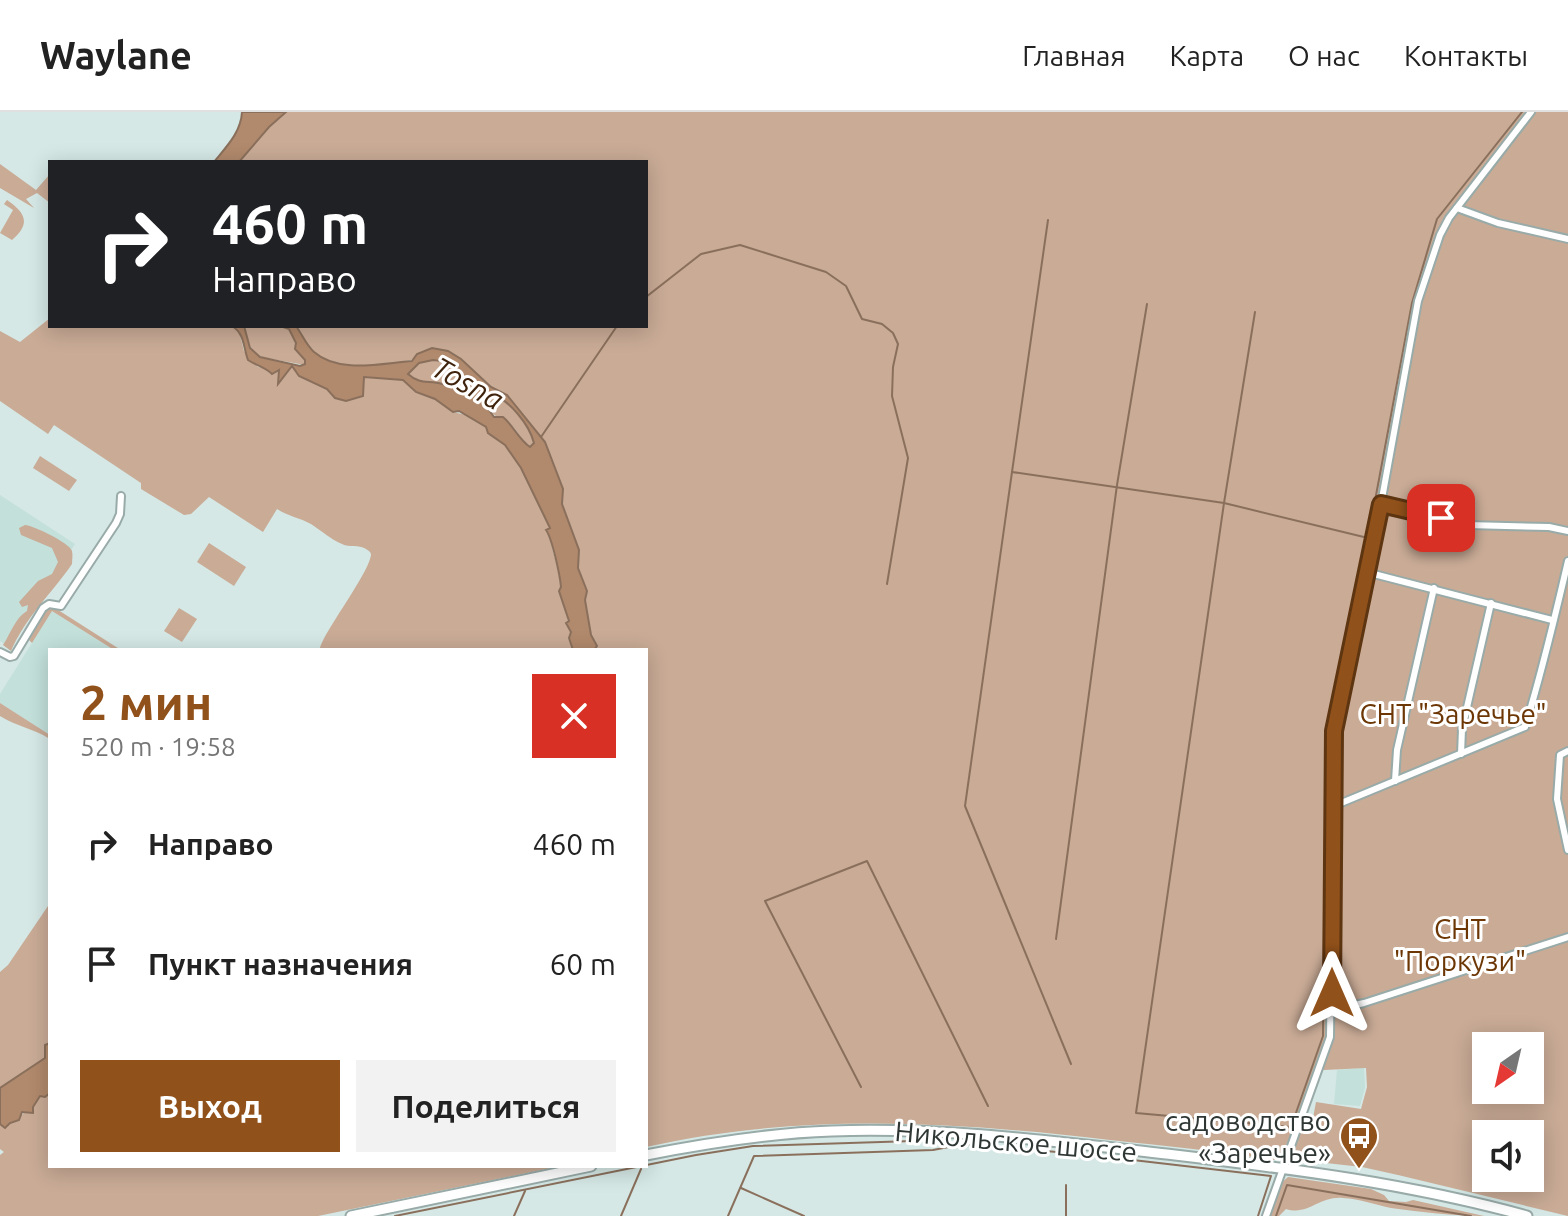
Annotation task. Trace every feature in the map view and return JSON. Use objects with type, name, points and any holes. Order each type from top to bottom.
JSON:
[{"type":"main road","name":"Никольское шоссе","points":[[648,1155],[754,1136],[829,1131],[901,1131],[1015,1138],[1282,1168],[1380,1183],[1527,1216]]},
{"type":"main road","points":[[351,1216],[581,1168]]},
{"type":"street","points":[[1266,1216],[1330,1037],[1334,731],[1381,504],[1418,301],[1440,235],[1531,112]]},
{"type":"street","points":[[1457,208],[1498,223],[1568,239]]},
{"type":"street","points":[[0,652],[14,656],[43,608],[49,604],[61,606],[116,523],[121,496]]},
{"type":"street","points":[[1381,504],[1467,525],[1549,527],[1568,531]]},
{"type":"street","points":[[1334,806],[1525,727],[1544,664],[1568,561]]},
{"type":"street","points":[[1366,572],[1552,620]]},
{"type":"street","points":[[1395,781],[1397,750],[1434,588]]},
{"type":"street","points":[[1461,754],[1462,729],[1491,603]]},
{"type":"street","points":[[1568,751],[1560,755],[1557,799],[1568,850]]},
{"type":"street","points":[[1332,1010],[1364,1003],[1568,937]]},
{"type":"shaded area","points":[[0,495],[75,544],[9,647],[0,641]]},
{"type":"shaded area","points":[[52,611],[111,648],[48,648],[48,734],[0,703],[0,694]]},
{"type":"shaded area","points":[[1364,1068],[1365,1087],[1360,1106],[1334,1104],[1337,1070]]},
{"type":"green space","points":[[286,112],[1525,112],[1443,222],[1420,287],[1410,327],[1379,496],[1330,730],[1326,1036],[1280,1159],[1052,1134],[936,1125],[820,1125],[762,1129],[648,1147],[648,648],[595,648],[585,600],[587,591],[578,568],[579,550],[562,504],[545,442],[507,395],[491,387],[448,351],[379,365],[342,364],[314,352],[297,328],[648,328],[648,160],[241,160]]},
{"type":"green space","name":"СНТ \"Заречье\"","points":[[1531,112],[1568,112],[1568,1216],[1362,1167],[1292,1157],[1300,1127],[1307,1129],[1316,1102],[1361,1109],[1367,1087],[1366,1068],[1324,1070],[1319,1066],[1330,1037],[1334,731],[1418,301],[1440,235]]},
{"type":"green space","points":[[0,164],[36,190],[48,176],[48,201],[37,193],[26,199],[34,208],[0,188]]},
{"type":"green space","points":[[7,200],[24,219],[22,229],[12,240],[0,233],[13,210],[4,204]]},
{"type":"green space","points":[[48,320],[48,328],[235,328],[239,331],[244,351],[258,367],[280,370],[279,383],[292,366],[299,376],[327,389],[335,398],[364,377],[403,380],[416,392],[486,427],[505,445],[521,468],[550,528],[561,587],[559,591],[573,648],[321,648],[366,568],[370,552],[342,544],[311,524],[277,509],[263,532],[209,497],[191,514],[184,515],[141,489],[141,483],[54,425],[48,434],[0,401],[0,331],[20,342]]},
{"type":"green space","points":[[245,328],[286,328],[305,365],[260,357],[250,348]]},
{"type":"green space","points":[[433,360],[454,368],[461,380],[456,387],[420,381],[408,374],[419,363]]},
{"type":"green space","points":[[492,394],[512,408],[523,421],[534,443],[530,447],[508,422],[488,409],[484,398]]},
{"type":"green space","points":[[40,456],[77,480],[69,491],[33,468]]},
{"type":"green space","points":[[25,525],[50,535],[70,548],[72,564],[31,617],[11,651],[3,645],[28,605],[22,607],[19,602],[38,581],[52,574],[58,562],[52,548],[21,535],[19,528]]},
{"type":"green space","points":[[209,543],[246,567],[234,586],[197,562]]},
{"type":"green space","points":[[46,608],[55,608],[118,648],[111,648],[52,611],[32,643],[29,636]]},
{"type":"green space","points":[[179,608],[197,619],[182,642],[164,631]]},
{"type":"green space","points":[[0,703],[48,734],[48,738],[12,722],[0,716]]},
{"type":"green space","points":[[48,906],[48,1044],[45,1045],[45,1058],[0,1088],[0,972]]},
{"type":"green space","points":[[40,1096],[47,1096],[48,1168],[551,1168],[318,1216],[0,1216],[0,1155],[4,1152],[0,1149],[0,1124],[23,1114]]},
{"type":"green space","points":[[1288,1177],[1371,1189],[1389,1201],[1413,1200],[1484,1216],[1449,1215],[1334,1198],[1301,1210],[1286,1209],[1279,1216],[1269,1216],[1279,1185]]},
{"type":"water","points":[[242,112],[286,112],[241,160],[216,160],[236,132]]},
{"type":"water","name":"Tosna","points":[[235,328],[245,328],[250,348],[260,357],[300,366],[305,364],[305,360],[295,349],[296,343],[286,328],[297,328],[314,352],[324,359],[348,365],[412,361],[417,354],[432,348],[448,351],[491,387],[507,395],[545,442],[563,489],[562,504],[579,550],[578,568],[587,591],[585,600],[596,648],[572,648],[569,638],[571,632],[566,623],[569,621],[559,591],[557,566],[546,530],[550,528],[521,468],[505,445],[488,433],[486,427],[416,392],[403,380],[364,377],[363,396],[346,401],[335,398],[327,389],[299,376],[292,366],[278,384],[279,370],[272,374],[248,360]],"holes":[[[433,360],[447,363],[461,380],[456,387],[421,381],[408,374],[419,363]],[[492,394],[505,402],[523,421],[534,443],[530,447],[503,417],[494,417],[484,397]]]},
{"type":"water","points":[[48,1044],[48,1095],[40,1096],[33,1113],[22,1112],[19,1120],[5,1128],[0,1124],[0,1088],[45,1058],[45,1045]]},
{"type":"waterway","points":[[1071,1064],[965,806],[1012,472],[1224,503],[1368,538],[1412,303],[1437,219],[1522,112]]},
{"type":"waterway","points":[[1012,472],[1048,220]]},
{"type":"waterway","points":[[648,295],[701,254],[740,245],[826,272],[846,286],[862,319],[882,324],[893,333],[898,344],[892,396],[908,458],[887,584]]},
{"type":"waterway","points":[[1056,939],[1117,485],[1147,304]]},
{"type":"waterway","points":[[1255,312],[1224,503],[1136,1113],[1291,1127],[1323,1036],[1326,728],[1368,538]]},
{"type":"waterway","points":[[541,437],[616,328]]},
{"type":"waterway","points":[[861,1087],[765,901],[867,861],[988,1106]]},
{"type":"waterway","points":[[648,1165],[753,1146],[913,1141]]},
{"type":"waterway","points":[[728,1216],[754,1156],[933,1150],[964,1144],[1057,1152]]},
{"type":"waterway","points":[[1081,1154],[1271,1176],[1258,1216]]},
{"type":"waterway","points":[[395,1216],[632,1168]]},
{"type":"waterway","points":[[621,1216],[641,1169]]},
{"type":"waterway","points":[[1066,1185],[1066,1216]]},
{"type":"waterway","points":[[1276,1216],[1287,1185],[1471,1216]]},
{"type":"waterway","points":[[741,1188],[804,1216]]},
{"type":"waterway","points":[[514,1216],[525,1191]]},
{"type":"place","name":"садоводство «Заречье»","points":[[1359,1170]]},
{"type":"route","points":[[1332,993],[1334,731],[1381,504],[1441,518]]},
{"type":"park label","name":"СНТ \"Поркузи\"","points":[[1460,944]]}]
